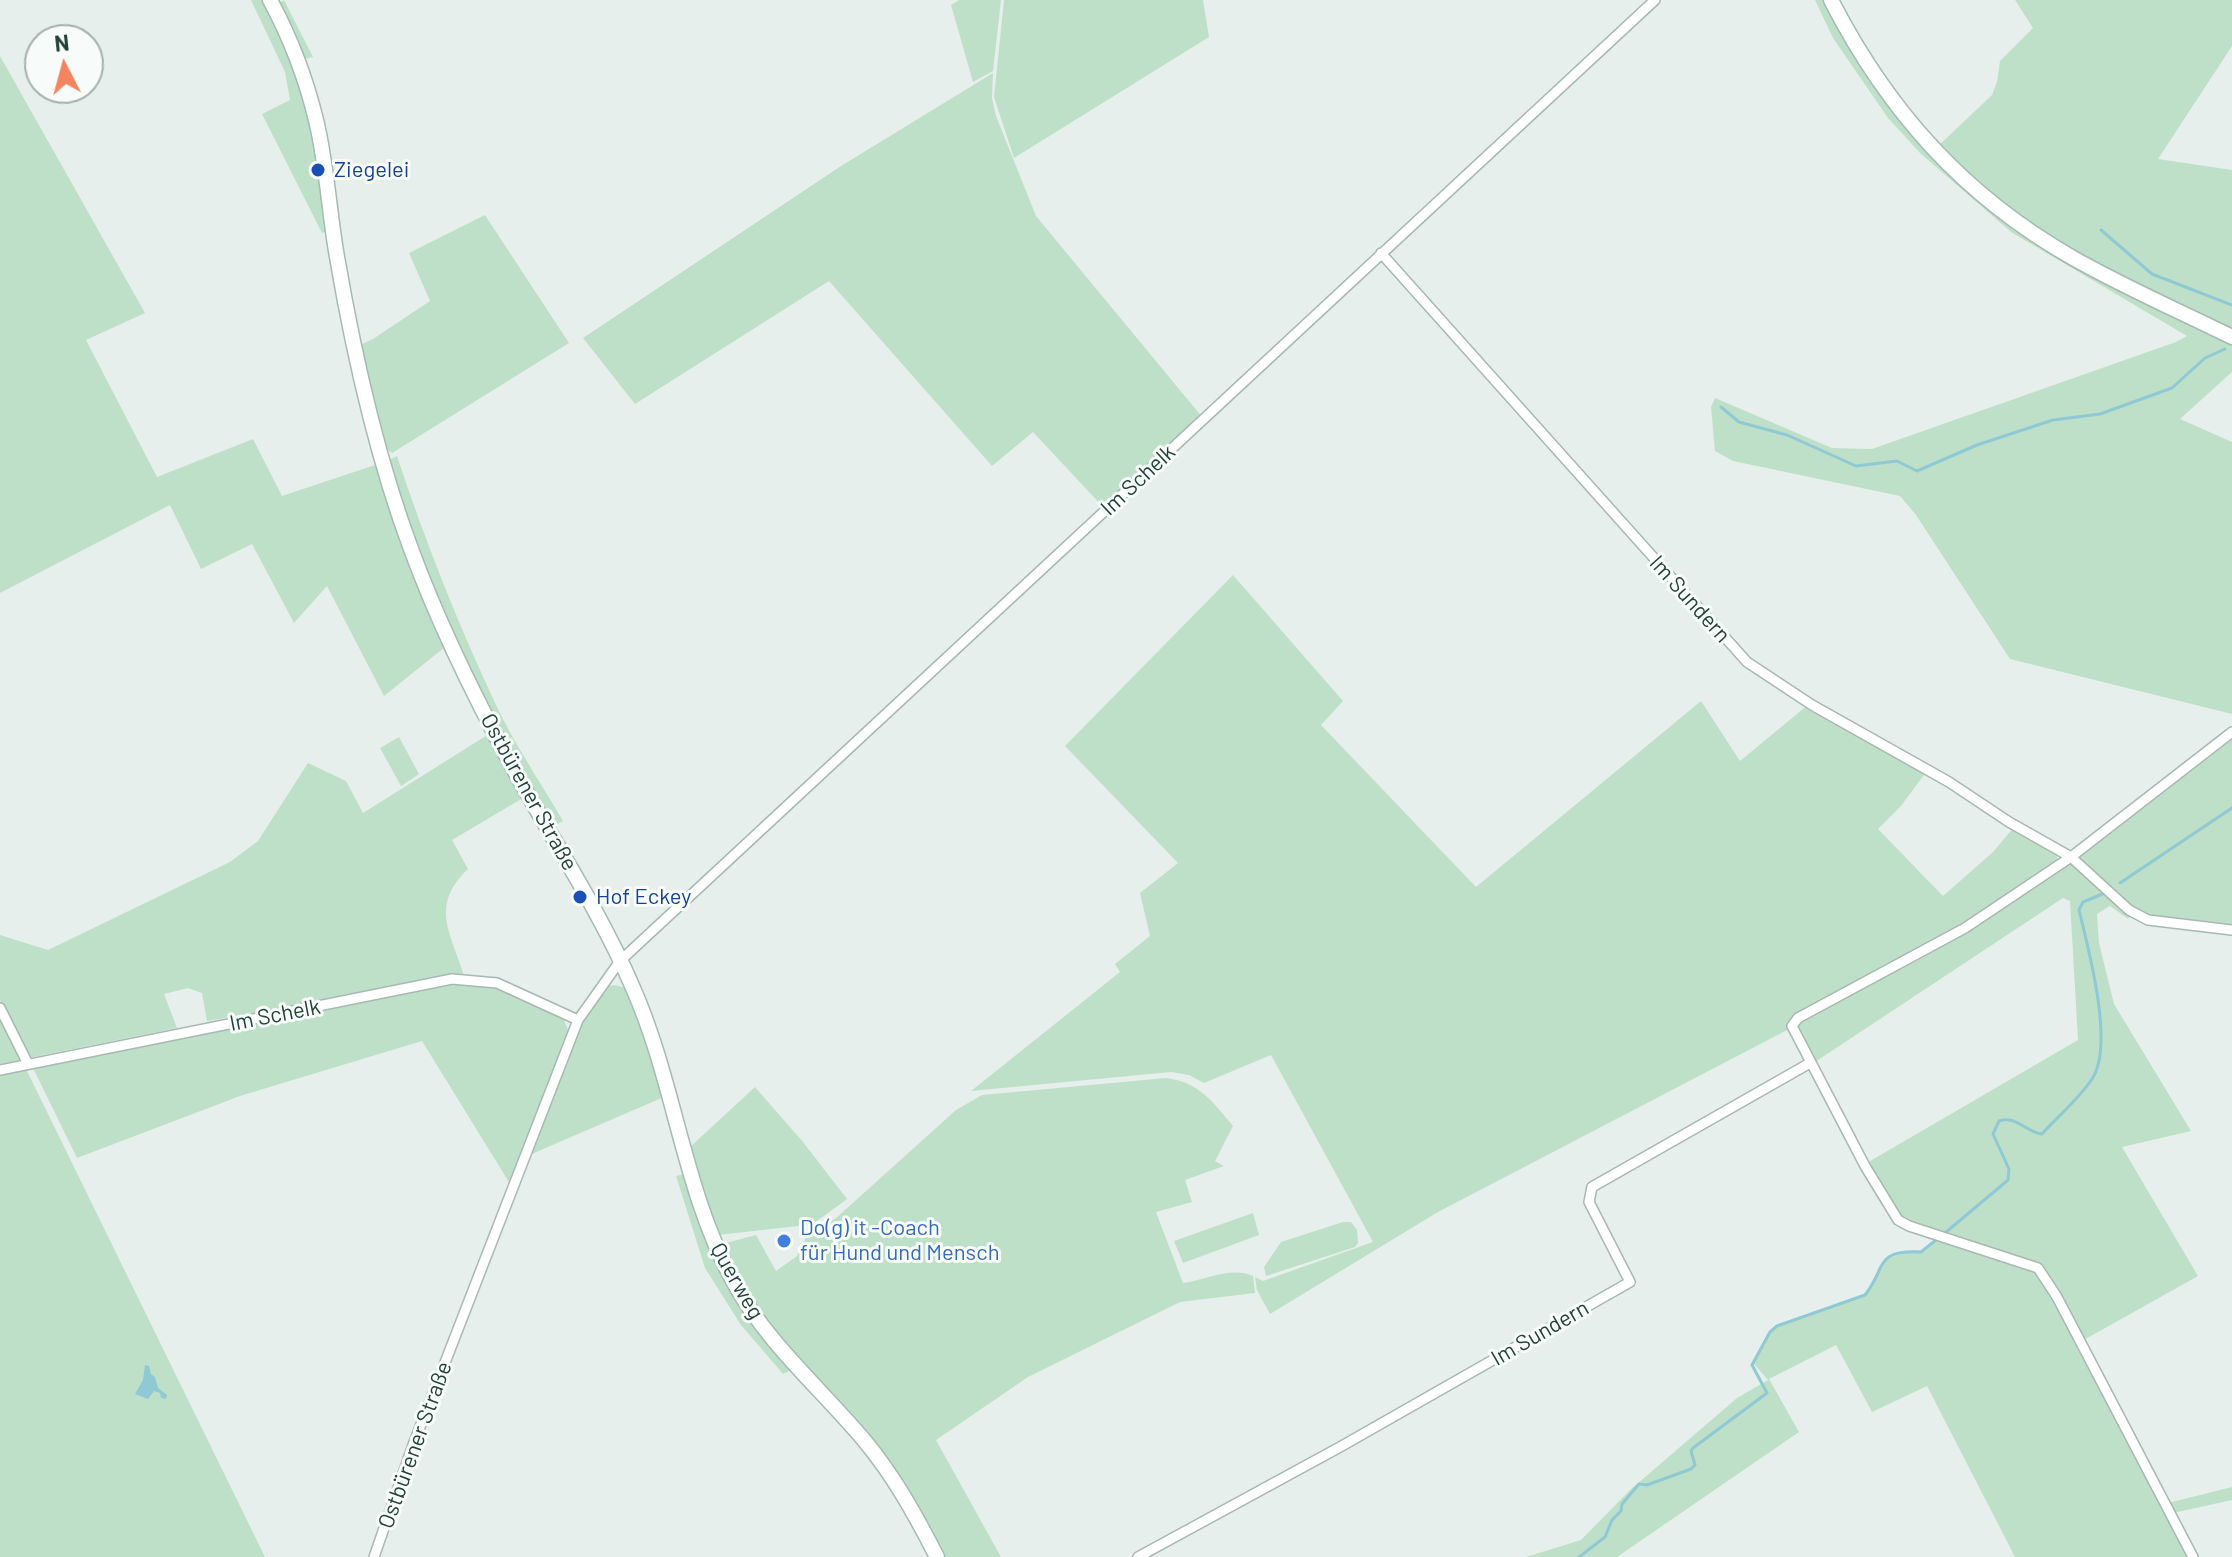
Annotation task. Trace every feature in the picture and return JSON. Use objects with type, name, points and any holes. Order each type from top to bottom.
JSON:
[{"type":"street","name":"Ostbürener Straße","points":[[270,0],[300,68],[317,121],[336,253],[355,348],[376,441],[411,549],[456,657],[512,766],[620,961],[578,1020],[413,1445],[374,1557]]},
{"type":"street","name":"Im Schelk","points":[[620,961],[1655,0]]},
{"type":"street","points":[[1831,0],[1872,73],[1904,118],[1963,179],[2003,211],[2073,258],[2232,337]]},
{"type":"street","name":"Im Sundern","points":[[1381,253],[1747,662],[1812,705],[1949,782],[2009,822],[2071,857],[2129,910],[2148,920],[2232,930]]},
{"type":"street","points":[[2193,1557],[2057,1297],[2038,1268],[1898,1220],[1792,1026],[1798,1018],[1965,928],[2071,857],[2232,732]]},
{"type":"street","name":"Querweg","points":[[620,961],[654,1040],[703,1218],[734,1284],[787,1356],[869,1445],[911,1506],[937,1557]]},
{"type":"street","name":"Im Schelk","points":[[0,1070],[452,979],[497,983],[578,1020]]},
{"type":"street","points":[[0,1008],[28,1064]]},
{"type":"street","name":"Im Sundern","points":[[1138,1557],[1340,1447],[1630,1282],[1589,1202],[1592,1187],[1810,1063]]},
{"type":"green space","points":[[251,0],[264,0],[296,70],[311,122],[331,229],[322,233],[262,114],[290,100],[285,72]]},
{"type":"green space","points":[[284,0],[313,57],[304,59],[279,3]]},
{"type":"green space","points":[[959,0],[1001,0],[993,71],[973,82],[951,5]]},
{"type":"green space","points":[[1004,0],[1203,0],[1209,37],[1014,158],[994,97]]},
{"type":"green space","points":[[1815,0],[1825,0],[1867,75],[1900,121],[1930,152],[2071,262],[2232,344],[2232,372],[2180,419],[2232,442],[2232,714],[2010,659],[1916,515],[1900,496],[1733,461],[1715,451],[1711,407],[1715,398],[1832,448],[1872,449],[2187,336],[2011,232],[1920,153],[1888,118],[1833,38]]},
{"type":"green space","points":[[2015,0],[2232,0],[2232,46],[2158,159],[2232,170],[2232,332],[2076,256],[1966,176],[1936,148],[1992,95],[2000,61],[2033,28]]},
{"type":"green space","points":[[0,56],[24,99],[24,104],[27,104],[145,313],[86,340],[157,477],[253,439],[282,496],[378,464],[445,647],[384,696],[327,586],[294,623],[252,544],[201,569],[170,505],[0,593]]},
{"type":"green space","points":[[993,73],[992,98],[996,116],[1036,216],[1203,418],[1104,508],[1033,432],[992,466],[829,281],[635,404],[583,338],[841,166]]},
{"type":"green space","points":[[485,215],[569,343],[392,453],[385,448],[360,345],[430,301],[409,253]]},
{"type":"green space","points":[[397,456],[443,582],[482,675],[511,735],[563,821],[552,827],[457,643],[387,461]]},
{"type":"green space","points":[[1233,575],[1343,701],[1321,725],[1476,887],[1701,701],[1740,761],[1809,704],[1927,771],[1901,806],[1878,829],[1943,896],[1993,852],[2015,826],[2056,851],[2058,860],[2052,868],[1965,927],[1797,1018],[1791,1028],[1438,1212],[1270,1314],[1257,1290],[1255,1277],[1263,1281],[1373,1242],[1271,1055],[1204,1083],[1189,1075],[1171,1072],[971,1091],[1120,972],[1115,964],[1150,936],[1140,893],[1178,863],[1065,746]]},
{"type":"green space","points":[[489,734],[523,798],[452,840],[468,869],[456,882],[446,907],[449,932],[464,975],[207,1021],[202,993],[188,988],[164,994],[177,1028],[28,1058],[0,1000],[0,935],[48,950],[230,862],[258,841],[308,763],[346,781],[363,813]]},
{"type":"green space","points":[[2232,736],[2232,928],[2149,918],[2130,908],[2074,857]]},
{"type":"green space","points":[[399,737],[419,774],[401,786],[380,748]]},
{"type":"green space","points":[[2071,858],[2133,913],[2128,919],[2110,906],[2097,914],[2099,943],[2114,1004],[2191,1131],[2122,1147],[2198,1276],[2082,1341],[2041,1268],[1900,1219],[1865,1164],[2078,1040],[2070,901],[2063,898],[1812,1064],[1793,1026],[1798,1019],[1965,930]]},
{"type":"green space","points":[[453,982],[497,987],[562,1016],[570,1034],[512,1187],[422,1041],[240,1096],[77,1158],[33,1068],[148,1041]]},
{"type":"green space","points":[[615,985],[626,988],[649,1042],[664,1097],[527,1156],[581,1020],[605,987]]},
{"type":"green space","points":[[0,1012],[23,1060],[0,1065]]},
{"type":"green space","points":[[26,1069],[265,1557],[0,1557],[0,1074]]},
{"type":"green space","points":[[1166,1078],[1196,1089],[1212,1101],[1233,1126],[1215,1161],[1224,1166],[1185,1180],[1192,1202],[1156,1212],[1183,1283],[1227,1273],[1245,1273],[1253,1276],[1255,1293],[1180,1302],[1028,1377],[936,1440],[1001,1557],[943,1557],[764,1316],[722,1244],[756,1235],[776,1271],[797,1256],[809,1231],[835,1219],[956,1110],[982,1095]]},
{"type":"green space","points":[[755,1087],[847,1199],[807,1225],[718,1235],[689,1148]]},
{"type":"green space","points":[[684,1174],[709,1250],[736,1299],[791,1370],[783,1374],[741,1325],[705,1268],[676,1176]]},
{"type":"green space","points":[[1253,1213],[1259,1235],[1183,1263],[1174,1241]]},
{"type":"green space","points":[[1351,1222],[1357,1230],[1358,1243],[1355,1247],[1266,1276],[1264,1267],[1281,1242]]},
{"type":"green space","points":[[1938,1240],[2040,1272],[2191,1557],[2015,1557],[1927,1386],[1872,1412],[1836,1345],[1769,1379],[1799,1432],[1617,1557],[1526,1557],[1581,1540],[1630,1490],[1737,1398],[1768,1380],[1754,1364],[1771,1332],[1777,1327],[1860,1298],[1869,1291],[1885,1260],[1906,1252],[1922,1253]]},
{"type":"green space","points":[[2232,1487],[2232,1500],[2173,1513],[2168,1503]]},
{"type":"water","points":[[145,1365],[149,1366],[158,1388],[167,1395],[166,1399],[154,1391],[148,1399],[135,1394],[143,1380]]},
{"type":"waterway","points":[[2101,230],[2152,274],[2232,305]]},
{"type":"waterway","points":[[1721,407],[1739,422],[1787,435],[1856,466],[1897,461],[1917,471],[1977,445],[2053,420],[2100,414],[2172,388],[2205,358],[2225,349]]},
{"type":"waterway","points":[[2120,883],[2232,808]]},
{"type":"waterway","points":[[1945,1233],[2008,1180],[2009,1169],[1993,1134],[1999,1121],[2011,1120],[2042,1134],[2092,1079],[2101,1044],[2100,1021],[2098,996],[2079,910],[2083,902],[2105,893]]},
{"type":"waterway","points":[[1579,1557],[1605,1537],[1622,1504],[1639,1484],[1647,1485],[1691,1469],[1695,1465],[1693,1448],[1767,1393],[1752,1365],[1770,1332],[1777,1326],[1865,1295],[1888,1257],[1921,1252],[1936,1240]]},
{"type":"place","name":"Ziegelei","points":[[318,170]]},
{"type":"place","name":"Hof Eckey","points":[[580,897]]},
{"type":"place","name":"Do(g) it -Coach für Hund und Mensch","points":[[784,1241]]}]
